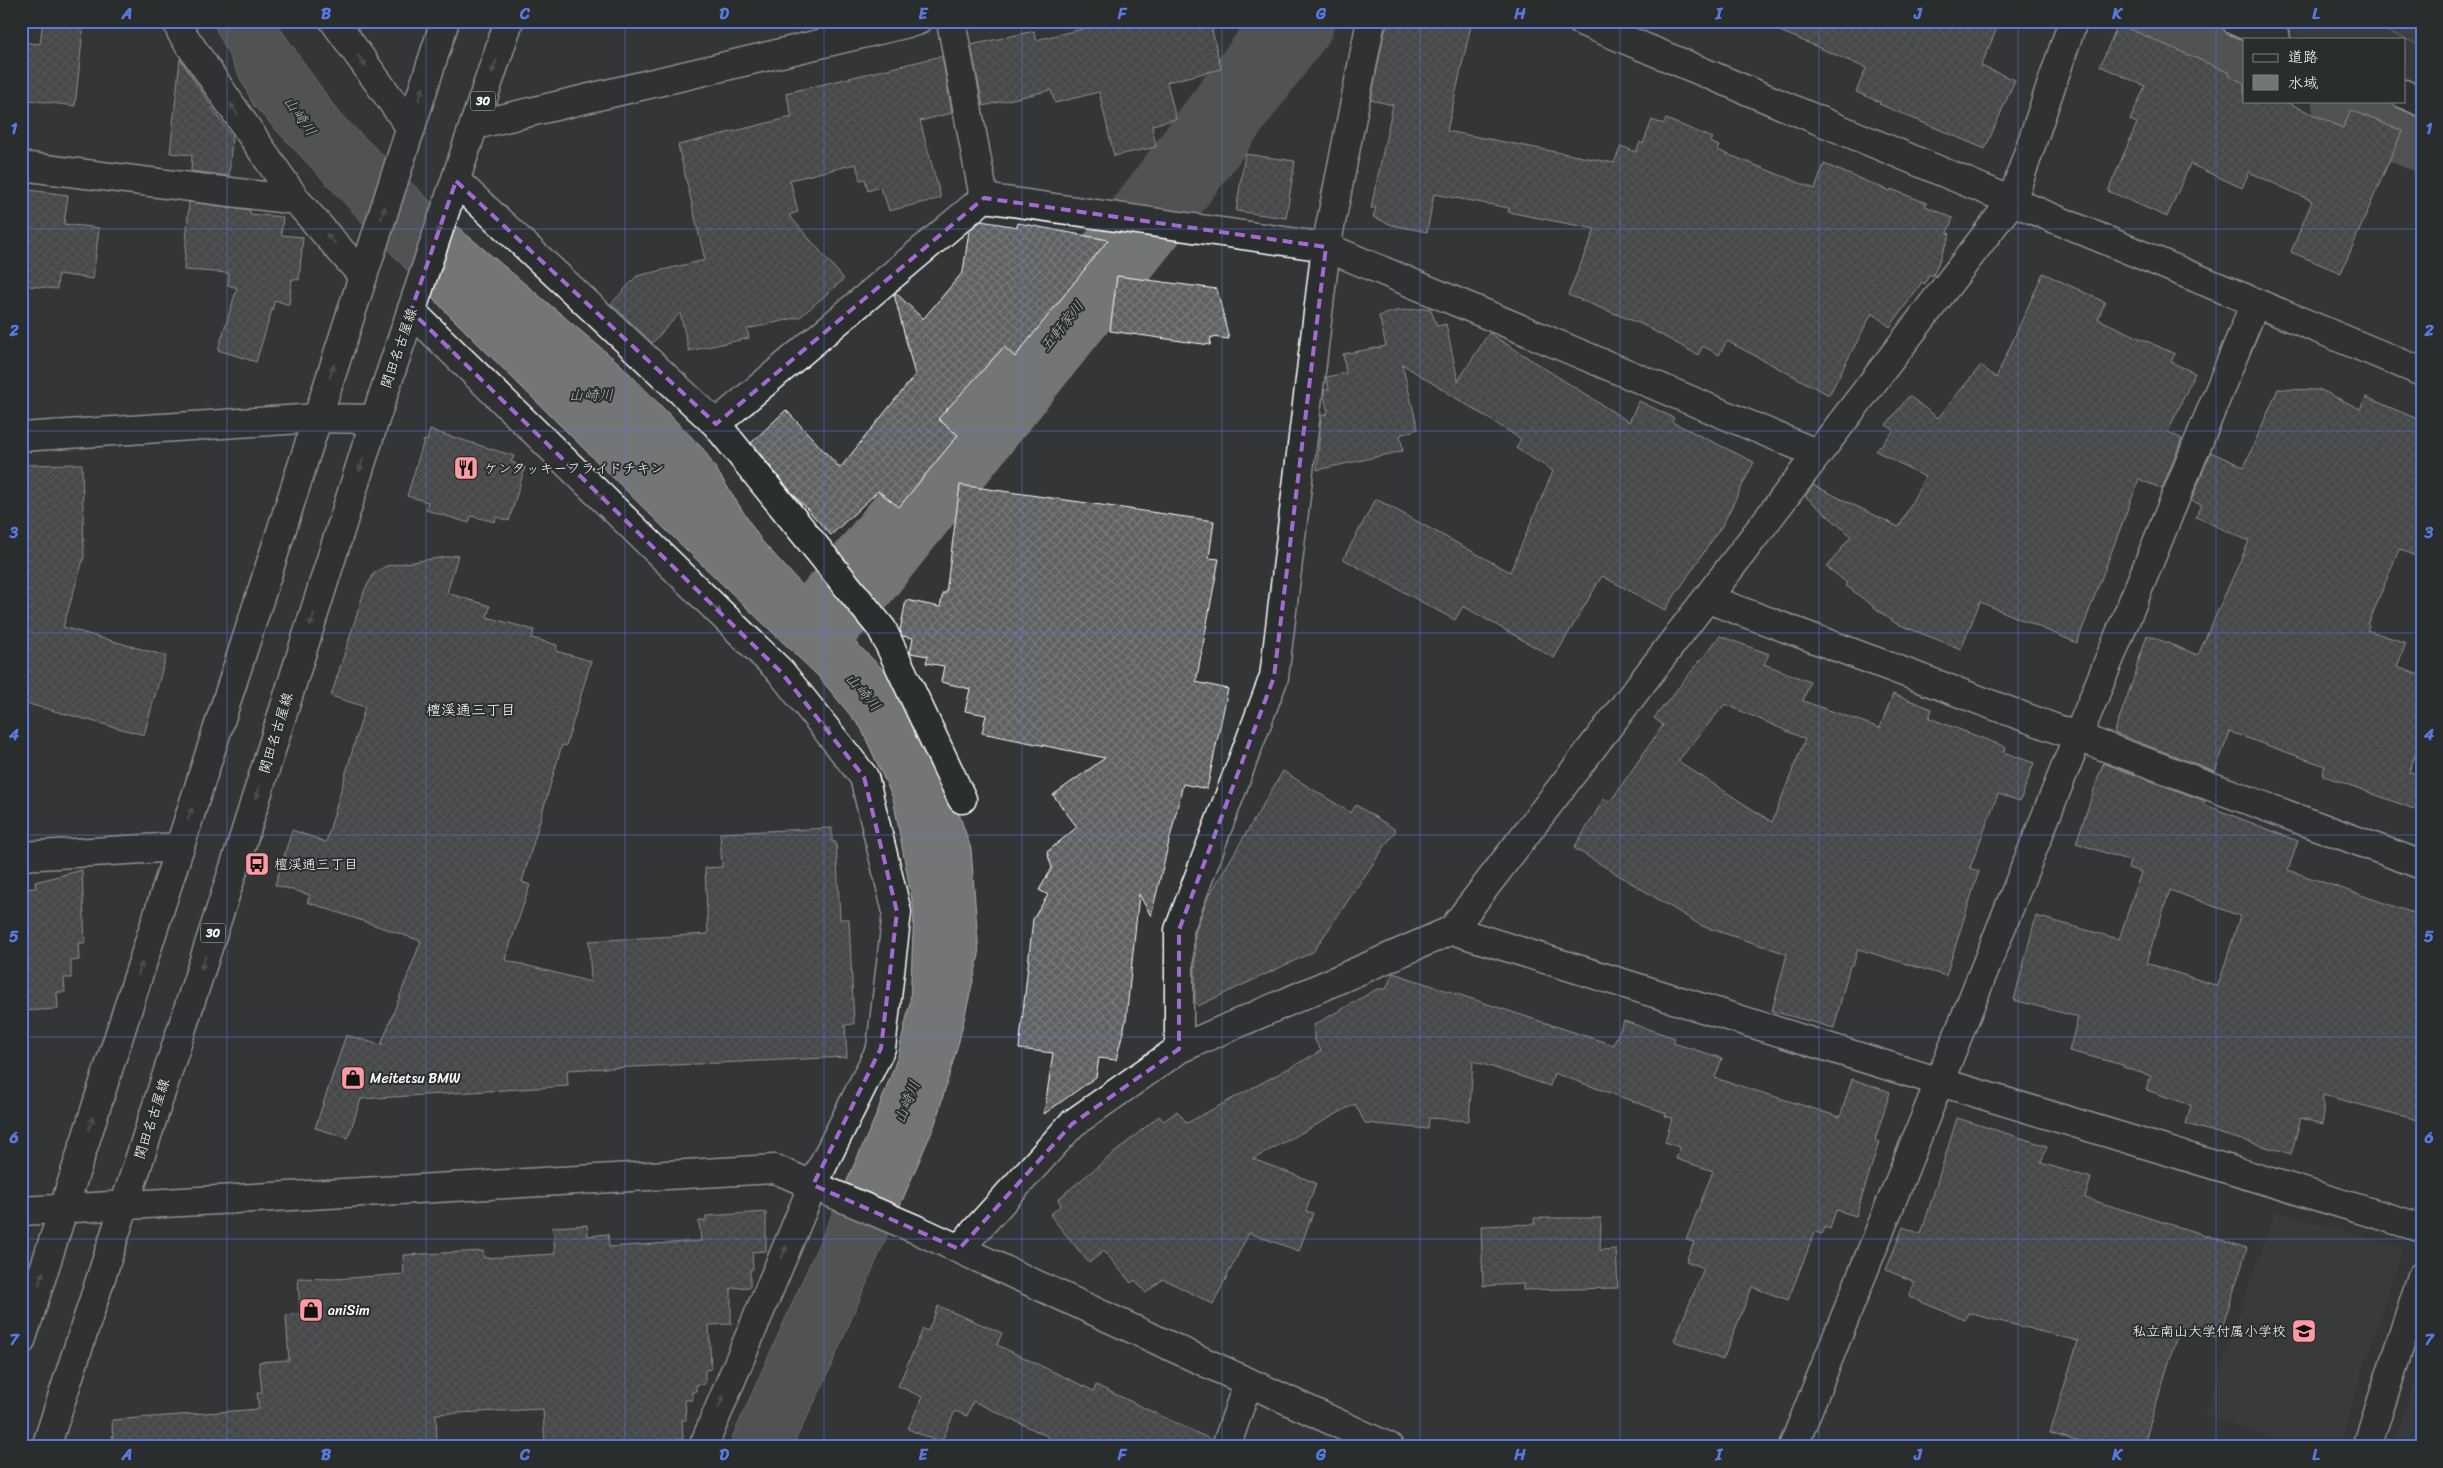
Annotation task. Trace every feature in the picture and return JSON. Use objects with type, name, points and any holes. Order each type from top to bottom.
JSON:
[{"type":"street","points":[[177,21],[181,32],[296,200],[363,276]]},
{"type":"street","points":[[334,21],[409,134]]},
{"type":"street","points":[[21,1341],[445,21]]},
{"type":"street","name":"関田名古屋線","points":[[46,1447],[375,418],[509,21]]},
{"type":"street","points":[[475,125],[917,21]]},
{"type":"street","points":[[951,21],[984,198]]},
{"type":"street","points":[[1179,1048],[1179,930],[1274,677],[1326,247],[1371,21]]},
{"type":"street","points":[[1582,21],[2422,372]]},
{"type":"street","points":[[959,1249],[1072,1124],[1179,1048],[1452,930],[2012,201],[2073,21]]},
{"type":"street","points":[[2236,21],[2274,38]]},
{"type":"street","points":[[2406,95],[2422,102]]},
{"type":"street","points":[[21,166],[296,200]]},
{"type":"street","points":[[456,181],[716,424],[882,628],[962,799]]},
{"type":"street","points":[[716,424],[984,198],[1326,247],[1818,454]]},
{"type":"street","points":[[1793,1447],[2078,736],[2256,303]]},
{"type":"street","points":[[411,311],[781,672],[864,776],[897,912],[881,1048],[703,1447]]},
{"type":"street","points":[[21,437],[317,418],[375,418]]},
{"type":"street","points":[[1708,599],[2422,865]]},
{"type":"street","points":[[21,856],[180,846]]},
{"type":"street","points":[[1452,930],[1940,1082],[2422,1228]]},
{"type":"street","points":[[21,1211],[775,1169],[920,1231],[1389,1447]]},
{"type":"street","points":[[2367,1447],[2422,1276]]},
{"type":"street","points":[[1226,1447],[1248,1382]]},
{"type":"highlighted area","points":[[456,181],[716,424],[984,198],[1326,247],[1274,677],[1179,930],[1179,1049],[1072,1124],[959,1249],[813,1185],[881,1048],[897,912],[864,777],[781,672],[411,311]]},
{"type":"shaded area","points":[[2262,21],[2422,21],[2422,90],[2406,84],[2406,38],[2301,38]]},
{"type":"shaded area","points":[[2363,21],[2422,21],[2422,46]]},
{"type":"shaded area","name":"私立南山大学付属小学校","points":[[2275,1211],[2402,1248],[2339,1447],[2295,1447],[2204,1415]]},
{"type":"shaded area","points":[[2422,1358],[2422,1447],[2393,1447]]},
{"type":"shaded area","points":[[2422,1422],[2422,1447],[2414,1447]]},
{"type":"water","name":"山崎川","points":[[212,21],[275,21],[338,112],[454,224],[620,364],[704,450],[761,540],[842,629],[906,692],[944,770],[971,849],[979,955],[959,1041],[935,1124],[823,1385],[792,1447],[728,1447],[875,1118],[898,1056],[910,1002],[914,911],[893,798],[861,728],[818,676],[669,533],[448,314],[254,106]]},
{"type":"building","points":[[43,21],[84,21],[75,106],[21,99],[21,42],[40,44]]},
{"type":"building","points":[[1115,21],[1210,21],[1221,69],[1167,82],[1176,119],[1152,125],[1156,147],[1114,156],[1099,92],[1055,103],[1051,90],[983,106],[971,45],[1034,31],[1036,40]]},
{"type":"building","points":[[1390,21],[1472,21],[1447,131],[1614,163],[1621,146],[1636,152],[1640,142],[1643,144],[1652,120],[1663,124],[1666,119],[1713,138],[1710,142],[1719,146],[1717,150],[1815,189],[1824,164],[1890,191],[1891,189],[1927,203],[1925,206],[1953,218],[1947,233],[1950,234],[1933,276],[1929,274],[1925,284],[1922,282],[1890,327],[1872,313],[1829,395],[1727,341],[1719,355],[1703,346],[1698,355],[1641,324],[1568,295],[1595,229],[1508,212],[1509,208],[1434,194],[1427,232],[1392,225],[1373,217],[1376,208],[1371,208],[1393,105],[1371,100],[1384,33]]},
{"type":"building","points":[[1757,21],[2000,21],[1981,66],[2015,80],[1985,149],[1879,104],[1880,102],[1856,92],[1866,68]]},
{"type":"building","points":[[2118,24],[2230,73],[2229,76],[2243,83],[2243,102],[2286,102],[2343,128],[2351,110],[2402,131],[2341,273],[2291,252],[2312,201],[2249,172],[2242,188],[2190,164],[2167,217],[2108,191],[2137,123],[2130,120],[2145,86],[2100,66]]},
{"type":"building","points":[[942,56],[952,113],[920,121],[941,198],[889,211],[880,187],[868,191],[865,179],[860,180],[856,164],[790,180],[798,212],[789,215],[844,279],[800,317],[747,329],[749,338],[689,351],[680,313],[652,343],[611,304],[637,276],[705,260],[678,145],[792,117],[786,93]]},
{"type":"building","points":[[180,59],[232,138],[229,176],[191,171],[192,155],[170,153]]},
{"type":"building","points":[[1245,154],[1295,161],[1286,218],[1236,211]]},
{"type":"building","points":[[21,189],[68,195],[64,224],[99,228],[93,279],[58,274],[57,289],[21,285]]},
{"type":"building","points":[[189,202],[250,210],[250,214],[283,217],[281,235],[303,237],[299,280],[292,279],[289,305],[275,300],[256,362],[218,350],[237,288],[228,285],[229,273],[184,270]]},
{"type":"building","points":[[981,221],[1017,227],[1018,223],[1108,240],[1015,357],[1004,347],[938,419],[958,435],[899,507],[878,491],[831,535],[794,495],[751,443],[786,410],[840,468],[915,375],[894,294],[896,293],[923,319],[963,272],[969,231]]},
{"type":"building","points":[[2043,273],[2105,302],[2098,319],[2175,354],[2171,362],[2195,373],[2168,432],[2182,439],[2162,489],[2139,479],[2077,643],[1980,602],[1961,649],[1895,623],[1845,585],[1847,583],[1827,567],[1851,536],[1805,496],[1813,485],[1899,527],[1925,477],[1876,451],[1894,430],[1886,425],[1909,396],[1938,418],[1981,365],[1996,378]]},
{"type":"building","points":[[1117,276],[1217,289],[1229,339],[1211,337],[1210,345],[1110,331]]},
{"type":"building","points":[[1430,308],[1437,326],[1446,324],[1458,381],[1489,333],[1629,422],[1639,401],[1674,418],[1672,422],[1754,462],[1723,524],[1665,610],[1602,576],[1554,658],[1463,606],[1455,620],[1343,559],[1376,499],[1510,572],[1553,471],[1516,448],[1521,439],[1402,364],[1418,429],[1400,435],[1403,451],[1317,470],[1321,416],[1328,413],[1324,395],[1324,390],[1329,389],[1326,377],[1346,373],[1343,354],[1386,346],[1379,316],[1396,311]]},
{"type":"building","points":[[2278,389],[2321,390],[2360,409],[2366,397],[2422,421],[2422,559],[2399,549],[2367,630],[2406,643],[2397,667],[2422,676],[2422,737],[2409,772],[2422,775],[2422,812],[2322,775],[2325,766],[2230,732],[2215,771],[2114,733],[2147,635],[2198,655],[2249,541],[2196,517],[2202,505],[2191,501],[2211,452],[2244,467]]},
{"type":"building","points":[[430,430],[514,456],[511,462],[525,467],[509,521],[496,517],[495,522],[471,516],[469,523],[426,510],[428,502],[407,496],[424,440],[427,441]]},
{"type":"building","points":[[82,464],[84,557],[63,627],[166,656],[144,735],[21,702],[21,465]]},
{"type":"building","points":[[960,485],[1214,521],[1209,558],[1219,559],[1196,682],[1228,689],[1207,789],[1183,784],[1151,916],[1139,894],[1126,1020],[1116,1060],[1099,1058],[1096,1077],[1044,1114],[1053,1053],[1019,1049],[1033,919],[1048,895],[1039,890],[1052,868],[1047,852],[1077,827],[1053,795],[1105,758],[982,733],[986,715],[965,711],[970,689],[941,682],[944,666],[926,663],[928,656],[910,653],[913,638],[902,636],[900,630],[906,600],[940,607],[943,593],[946,593]]},
{"type":"building","points":[[458,555],[447,593],[490,606],[487,617],[534,630],[532,638],[557,645],[556,651],[591,661],[566,746],[562,745],[522,882],[530,885],[505,960],[591,982],[589,941],[708,934],[705,868],[722,867],[720,833],[832,828],[832,842],[836,842],[840,919],[849,919],[854,1024],[845,1025],[847,1057],[567,1070],[568,1086],[361,1099],[348,1138],[315,1128],[346,1035],[381,1045],[421,941],[307,902],[310,895],[275,885],[292,830],[326,842],[365,707],[331,696],[365,589],[374,573],[386,566]]},
{"type":"building","points":[[1720,636],[1769,654],[1764,664],[1810,682],[1803,701],[1880,728],[1893,694],[1932,709],[1929,718],[2006,747],[2003,752],[2034,763],[2020,801],[1998,794],[1970,868],[1979,871],[1946,976],[1858,949],[1853,965],[1850,965],[1834,1028],[1772,1011],[1787,954],[1702,926],[1574,848],[1604,799],[1610,802],[1663,725],[1654,718]],"holes":[[[1725,704],[1805,739],[1772,822],[1678,761]]]},
{"type":"building","points":[[2103,763],[2205,801],[2203,804],[2298,841],[2288,870],[2422,916],[2422,1121],[2323,1095],[2323,1124],[2301,1118],[2291,1154],[2186,1124],[2191,1105],[2146,1090],[2151,1076],[2123,1067],[2123,1065],[2069,1051],[2078,1017],[2014,1000],[2036,916],[2119,939],[2141,872],[2128,868],[2130,861],[2076,843]],"holes":[[[2170,890],[2240,916],[2218,986],[2146,963]]]},
{"type":"building","points":[[1283,771],[1351,813],[1356,805],[1396,830],[1313,952],[1198,1006],[1195,1001],[1195,933],[1207,899]]},
{"type":"building","points":[[82,870],[85,943],[78,943],[79,960],[71,961],[71,978],[64,978],[65,992],[57,992],[58,1009],[21,1011],[21,889],[36,888],[35,882]]},
{"type":"building","points":[[1393,973],[1613,1045],[1624,1021],[1675,1038],[1673,1043],[1722,1058],[1715,1078],[1840,1117],[1852,1079],[1890,1092],[1875,1140],[1879,1142],[1856,1216],[1836,1210],[1830,1229],[1825,1227],[1822,1234],[1815,1232],[1788,1300],[1752,1287],[1723,1360],[1674,1341],[1704,1268],[1686,1261],[1694,1242],[1686,1240],[1713,1171],[1676,1159],[1680,1147],[1665,1142],[1672,1118],[1665,1116],[1666,1113],[1554,1073],[1550,1086],[1473,1061],[1469,1121],[1429,1118],[1428,1129],[1365,1123],[1355,1104],[1253,1159],[1316,1183],[1306,1211],[1313,1213],[1299,1251],[1249,1233],[1213,1304],[1163,1279],[1146,1293],[1135,1280],[1131,1283],[1104,1251],[1089,1263],[1050,1215],[1061,1205],[1058,1199],[1159,1116],[1164,1121],[1177,1111],[1187,1123],[1321,1051],[1314,1039],[1314,1025],[1377,989],[1386,989]]},
{"type":"building","points":[[1957,1118],[2047,1146],[2041,1163],[2091,1178],[2085,1198],[2247,1248],[2219,1338],[2180,1326],[2143,1447],[2096,1447],[2050,1433],[2078,1341],[1968,1313],[1965,1320],[1909,1297],[1915,1282],[1886,1270],[1903,1227],[1921,1234]]},
{"type":"building","points":[[766,1212],[766,1251],[752,1252],[753,1269],[750,1270],[750,1287],[731,1288],[731,1324],[709,1325],[711,1369],[705,1370],[705,1384],[696,1385],[696,1391],[692,1392],[692,1400],[685,1400],[686,1420],[682,1420],[683,1439],[601,1444],[601,1447],[545,1447],[543,1409],[436,1414],[437,1445],[113,1447],[112,1420],[259,1409],[257,1393],[262,1393],[259,1362],[289,1360],[286,1315],[300,1314],[298,1278],[334,1279],[404,1274],[403,1255],[483,1251],[484,1258],[555,1254],[553,1227],[587,1225],[588,1236],[608,1234],[609,1247],[701,1241],[699,1221],[706,1221],[706,1216]]},
{"type":"building","points":[[1534,1218],[1601,1218],[1600,1250],[1616,1249],[1618,1288],[1523,1290],[1523,1284],[1483,1286],[1481,1226],[1535,1224]]},
{"type":"building","points":[[938,1306],[1002,1333],[997,1345],[1094,1391],[1096,1385],[1212,1440],[1211,1447],[1043,1447],[1049,1437],[973,1401],[967,1416],[955,1411],[941,1443],[908,1429],[922,1397],[898,1386],[923,1329],[928,1331]]},
{"type":"waterway","name":"五軒家川","points":[[820,623],[850,590],[1146,221],[1295,21]]},
{"type":"waterway","name":"五軒家川","points":[[2164,21],[2243,56]]},
{"type":"waterway","name":"五軒家川","points":[[2353,102],[2422,132]]},
{"type":"place","name":"ケンタッキーフライドチキン","points":[[466,468]]},
{"type":"place","name":"檀渓通三丁目","points":[[257,864]]},
{"type":"place","name":"Meitetsu BMW","points":[[353,1078]]},
{"type":"place","name":"aniSim","points":[[311,1310]]},
{"type":"place","name":"私立南山大学付属小学校","points":[[2304,1331]]},
{"type":"district","name":"檀溪通三丁目","points":[[471,710]]}]
